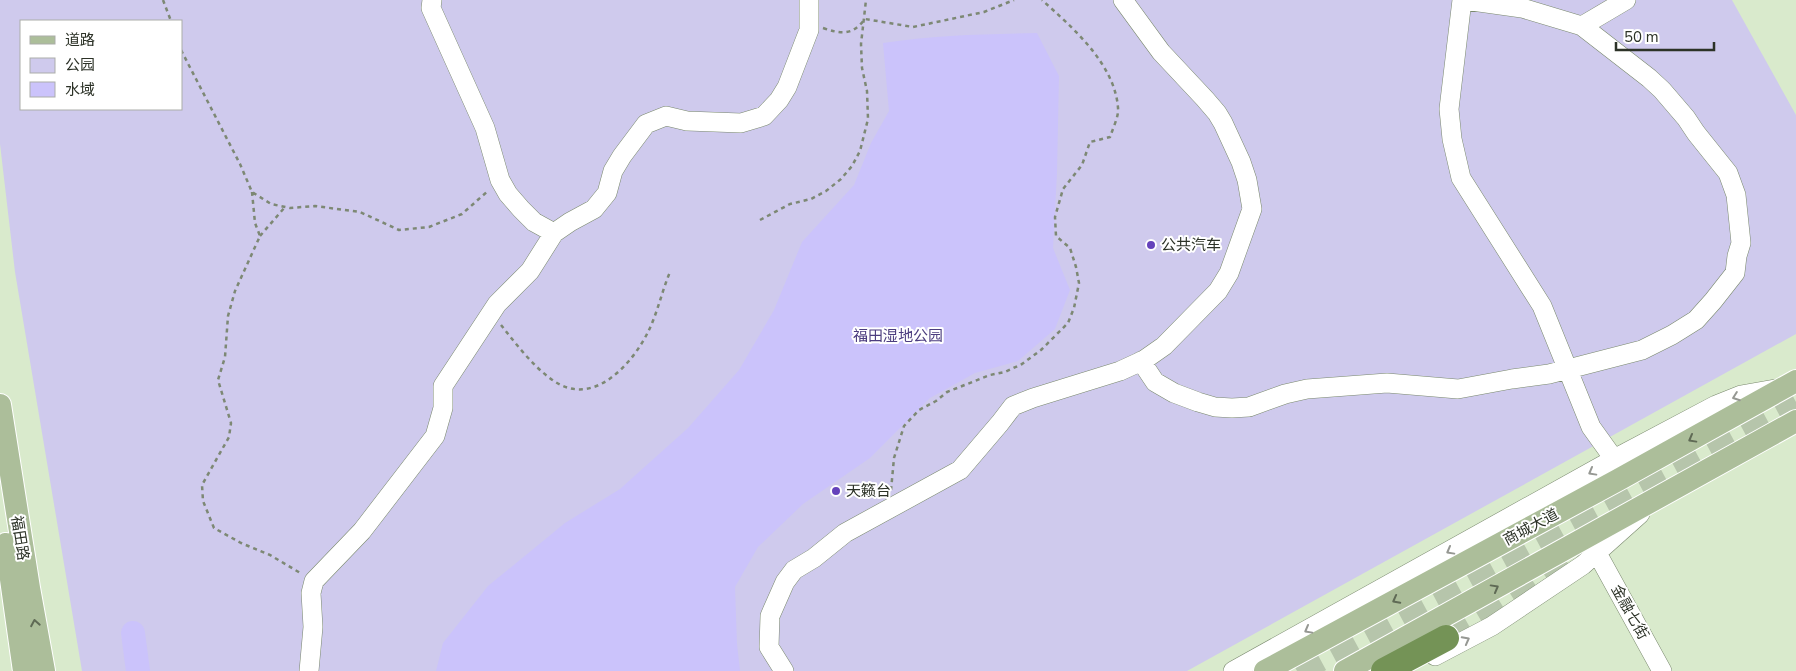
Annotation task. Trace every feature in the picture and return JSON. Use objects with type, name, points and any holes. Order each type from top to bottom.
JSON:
[{"type":"highway","points":[[1384,671],[1446,638]]},
{"type":"main road","name":"商城大道","points":[[1265,671],[1618,480],[1790,384]]},
{"type":"main road","name":"福田路","points":[[0,405],[3,452],[44,671]]},
{"type":"main road","points":[[1345,671],[1796,421]]},
{"type":"main road","name":"福田路","points":[[0,503],[24,671]]},
{"type":"street","points":[[432,0],[431,8],[485,128],[500,180],[508,194],[534,222],[554,233]]},
{"type":"street","points":[[308,671],[313,627],[311,594],[314,580],[362,532],[435,436],[443,408],[443,386],[496,304],[530,271],[554,233],[594,209],[606,193],[613,171],[622,156],[646,124],[666,116],[687,121],[741,123],[764,116],[779,100],[787,87],[809,30],[810,0]]},
{"type":"street","points":[[784,671],[769,647],[769,624],[770,616],[785,582],[794,570],[814,558],[845,533],[960,470],[1013,406],[1105,376],[1141,361],[1164,346],[1218,291],[1229,273],[1252,209],[1247,180],[1241,162],[1223,123],[1205,99],[1161,52],[1123,0]]},
{"type":"street","points":[[1141,361],[1154,382],[1174,393],[1215,406],[1249,407],[1285,394],[1307,389],[1387,383],[1458,389],[1569,370],[1642,350],[1696,320],[1714,301],[1735,273],[1741,243],[1736,195],[1728,173],[1686,118],[1649,78],[1582,26],[1522,8],[1464,0],[1449,109],[1452,139],[1460,178],[1542,306],[1569,370],[1591,426],[1614,459]]},
{"type":"street","points":[[1582,26],[1626,0]]},
{"type":"street","points":[[1233,671],[1614,459],[1716,405],[1741,395],[1790,384]]},
{"type":"street","points":[[1408,671],[1504,618],[1583,565],[1659,497]]},
{"type":"street","name":"金融七街","points":[[1597,552],[1662,671]]},
{"type":"path","points":[[164,0],[171,20]]},
{"type":"path","points":[[760,220],[790,204],[811,199],[826,191],[841,180],[852,166],[860,151],[868,119],[867,91],[862,68],[861,44],[866,0]]},
{"type":"path","points":[[865,19],[913,27],[984,12],[1014,0]]},
{"type":"path","points":[[888,509],[894,458],[904,426],[919,410],[936,401],[947,392],[990,375],[1005,372],[1022,364],[1056,336],[1068,323],[1074,308],[1079,283],[1076,267],[1070,248],[1056,236],[1055,217],[1063,189],[1082,165],[1090,142],[1110,137],[1118,109],[1113,85],[1086,42],[1042,0]]},
{"type":"path","points":[[810,20],[821,27],[838,33],[852,31],[865,19]]},
{"type":"path","points":[[182,52],[240,164],[252,192],[254,223],[260,236]]},
{"type":"path","points":[[252,192],[271,204],[290,208],[315,206],[360,212],[399,230],[429,227],[462,214],[500,180]]},
{"type":"path","points":[[285,207],[260,236],[235,291],[228,316],[225,357],[218,380],[231,423],[229,436],[202,485],[203,501],[214,528],[241,543],[270,555],[314,580]]},
{"type":"path","points":[[491,312],[513,341],[552,380],[571,388],[591,388],[613,378],[635,354],[652,322],[670,272]]},
{"type":"green space","name":"福田湿地公园","points":[[0,0],[1732,0],[1796,115],[1796,334],[1187,671],[82,671],[15,272],[0,144]]},
{"type":"water","points":[[1037,33],[1059,76],[1053,248],[1070,290],[1055,329],[1018,361],[975,373],[930,398],[870,458],[803,504],[758,547],[735,587],[740,671],[436,671],[443,643],[488,586],[565,523],[620,489],[688,428],[739,370],[774,310],[802,242],[854,185],[871,143],[889,111],[883,43],[979,34]]},
{"type":"waterway","points":[[133,633],[138,671]]},
{"type":"tunnel","points":[[1297,671],[1796,402]]},
{"type":"tunnel","points":[[1446,638],[1487,615],[1527,589],[1604,534]]},
{"type":"place","name":"公共汽车","points":[[1151,245]]},
{"type":"place","name":"天籁台","points":[[836,491]]}]
